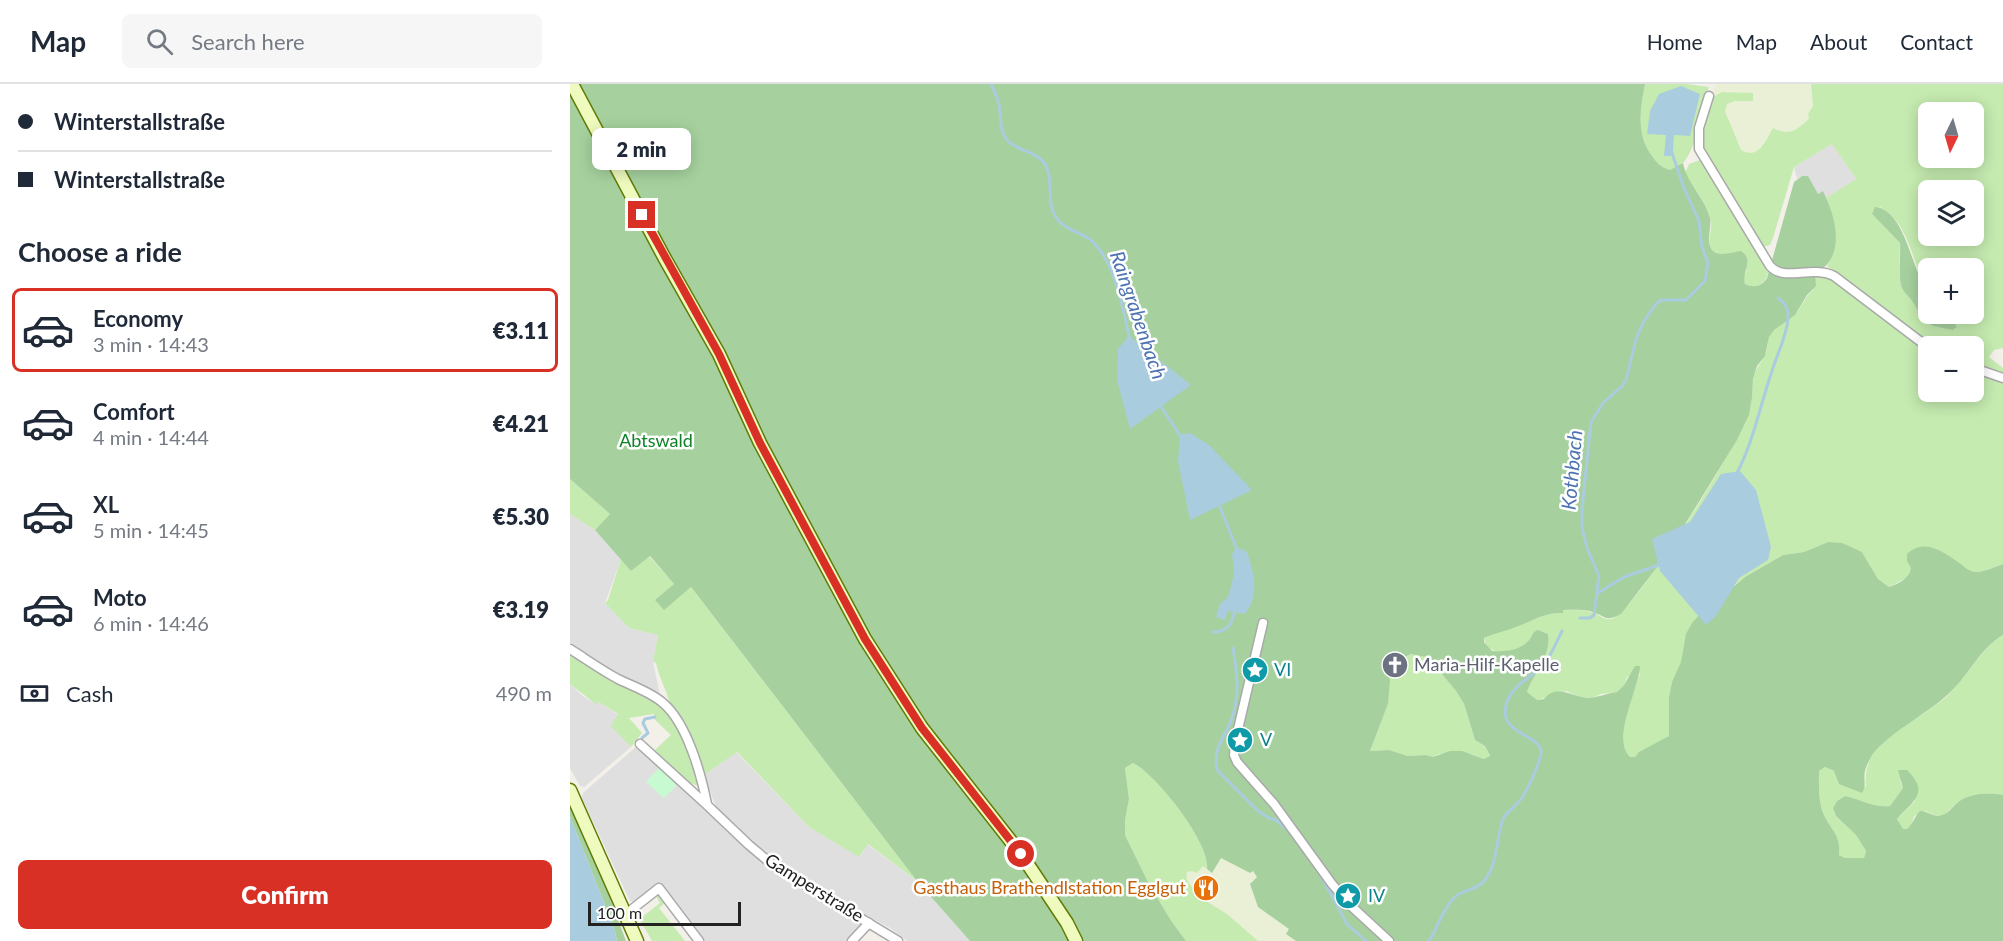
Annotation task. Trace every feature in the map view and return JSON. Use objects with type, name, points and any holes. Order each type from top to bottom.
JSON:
[{"type":"street","points":[[572,84],[658,246],[719,354],[760,443],[865,639],[922,728],[1021,854],[1067,923],[1076,941]]},
{"type":"street","points":[[1709,96],[1699,128],[1699,149],[1774,270],[1789,274],[1813,270],[1834,276],[1918,340]]},
{"type":"street","points":[[1984,371],[2003,378]]},
{"type":"street","points":[[1263,623],[1235,742],[1235,758],[1274,804],[1332,884],[1350,905],[1389,941]]},
{"type":"street","points":[[570,649],[667,706],[693,753],[707,805]]},
{"type":"street","name":"Gamperstraße","points":[[640,744],[773,866],[898,941]]},
{"type":"street","points":[[570,790],[638,941]]},
{"type":"street","points":[[626,914],[659,888],[699,941]]},
{"type":"street","points":[[852,941],[869,922]]},
{"type":"shaded area","points":[[1832,144],[1856,179],[1826,198],[1823,192],[1818,194],[1802,176],[1797,179],[1794,167]]},
{"type":"shaded area","points":[[570,514],[595,530],[621,559],[605,603],[629,628],[658,635],[653,662],[660,695],[658,696],[612,672],[570,642]]},
{"type":"shaded area","points":[[570,684],[584,697],[597,704],[599,702],[618,715],[612,726],[631,747],[584,787],[580,786],[570,768]]},
{"type":"shaded area","points":[[637,746],[751,852],[801,888],[863,923],[848,941],[704,941],[670,896],[650,890],[634,902],[630,901],[582,798],[583,793]]},
{"type":"shaded area","points":[[736,752],[809,827],[860,857],[867,844],[917,881],[970,941],[907,941],[890,928],[826,894],[786,868],[716,807],[704,775]]},
{"type":"green space","name":"Abtswald","points":[[570,84],[1645,84],[1641,130],[1647,148],[1658,163],[1667,169],[1670,170],[1683,163],[1688,178],[1708,210],[1711,248],[1719,254],[1741,251],[1745,255],[1747,262],[1745,284],[1757,286],[1767,278],[1794,182],[1802,176],[1808,176],[1818,194],[1823,191],[1827,199],[1835,226],[1833,254],[1827,264],[1815,275],[1816,286],[1807,295],[1795,315],[1774,330],[1769,337],[1765,356],[1757,366],[1753,379],[1749,415],[1737,440],[1665,557],[1621,614],[1606,618],[1590,611],[1563,610],[1563,613],[1544,616],[1488,636],[1484,638],[1484,642],[1492,651],[1507,651],[1525,644],[1538,630],[1548,634],[1549,642],[1545,657],[1527,692],[1537,700],[1544,699],[1554,692],[1565,692],[1589,698],[1617,692],[1635,666],[1640,666],[1623,738],[1630,757],[1635,757],[1639,752],[1669,736],[1669,697],[1672,682],[1681,662],[1686,634],[1692,623],[1745,577],[1783,555],[1804,552],[1828,542],[1842,543],[1862,552],[1878,579],[1889,587],[1906,578],[1911,568],[1907,561],[1907,554],[1920,547],[1939,550],[1975,572],[2003,564],[2003,635],[1986,649],[1954,689],[1879,747],[1866,767],[1862,793],[1839,784],[1834,771],[1825,767],[1819,771],[1819,782],[1822,810],[1839,842],[1839,855],[1845,858],[1864,858],[1866,851],[1856,835],[1836,816],[1833,808],[1837,801],[1845,796],[1873,805],[1890,806],[1903,788],[1898,770],[1907,770],[1918,785],[1914,801],[1897,819],[1903,829],[1909,827],[1920,811],[1939,816],[1973,795],[2003,795],[2003,941],[1296,941],[1286,934],[1289,929],[1258,907],[1250,884],[1257,877],[1253,871],[1250,873],[1221,858],[1212,873],[1207,869],[1206,858],[1200,843],[1180,811],[1155,781],[1133,763],[1125,768],[1129,799],[1125,835],[1150,886],[1186,941],[970,941],[917,881],[691,587],[664,610],[655,600],[674,584],[650,556],[631,571],[595,530],[610,514],[570,479]],"holes":[[[1411,654],[1430,658],[1464,704],[1475,740],[1485,746],[1490,756],[1484,759],[1462,751],[1450,751],[1433,757],[1408,756],[1389,750],[1370,751],[1388,704],[1389,668],[1392,663]]]},
{"type":"green space","points":[[1645,84],[1687,84],[1709,87],[1688,157],[1679,166],[1670,170],[1656,161],[1643,139],[1641,112]]},
{"type":"green space","points":[[1716,84],[1811,84],[1813,106],[1810,119],[1788,133],[1773,128],[1759,150],[1755,153],[1746,153],[1741,151],[1737,145],[1725,108],[1727,104],[1735,101],[1752,101],[1753,93],[1722,92],[1711,98]]},
{"type":"green space","points":[[1811,84],[2003,84],[2003,348],[1994,350],[1989,357],[2003,368],[2003,374],[1984,367],[1984,336],[1921,336],[1827,266],[1835,240],[1826,198],[1856,179],[1832,144],[1794,167],[1773,238],[1770,245],[1763,247],[1704,152],[1702,132],[1711,98],[1722,92],[1753,93],[1753,101],[1735,101],[1727,104],[1725,111],[1741,150],[1752,153],[1761,148],[1773,128],[1784,132],[1792,131],[1809,119],[1808,114],[1813,106]]},
{"type":"green space","points":[[1700,160],[1705,164],[1769,269],[1766,278],[1758,286],[1745,284],[1743,278],[1747,270],[1714,252],[1711,248],[1710,216],[1685,173],[1689,164]]},
{"type":"green space","points":[[1875,207],[1884,210],[1899,225],[1918,272],[1918,311],[1901,286],[1900,243],[1872,214]]},
{"type":"green space","points":[[1815,275],[1836,282],[1918,344],[1918,402],[1984,402],[1984,375],[2003,381],[2003,564],[1975,572],[1933,548],[1912,568],[1906,578],[1889,587],[1878,579],[1862,552],[1828,542],[1804,552],[1783,555],[1745,577],[1719,596],[1672,682],[1669,697],[1669,736],[1635,757],[1630,757],[1625,749],[1624,728],[1640,673],[1627,677],[1624,685],[1617,692],[1592,698],[1580,697],[1566,691],[1537,700],[1527,692],[1545,657],[1549,642],[1548,634],[1538,630],[1525,644],[1508,652],[1495,651],[1486,644],[1484,638],[1543,616],[1562,613],[1562,610],[1587,611],[1611,619],[1623,610],[1640,590],[1684,527],[1740,434],[1748,417],[1756,370],[1766,353],[1770,335],[1774,329],[1791,318],[1813,290]]},
{"type":"green space","points":[[1929,324],[1955,324],[1957,327],[1953,330]]},
{"type":"green space","points":[[570,479],[610,514],[595,530],[570,514]]},
{"type":"green space","points":[[649,556],[674,584],[656,600],[690,586],[917,881],[868,844],[859,857],[809,827],[737,752],[704,775],[670,705],[656,663],[653,662],[658,635],[629,628],[605,603],[621,559],[631,571]]},
{"type":"green space","points":[[2003,635],[2003,795],[1987,793],[1971,796],[1961,800],[1943,815],[1938,816],[1926,811],[1914,816],[1911,826],[1907,829],[1902,829],[1897,819],[1915,801],[1899,779],[1903,788],[1890,806],[1873,805],[1845,796],[1837,801],[1833,808],[1836,816],[1856,835],[1866,851],[1864,858],[1845,858],[1839,855],[1839,842],[1824,815],[1821,804],[1819,771],[1825,767],[1866,787],[1867,767],[1878,748],[1947,696],[1987,648]]},
{"type":"green space","points":[[570,654],[663,707],[679,730],[691,756],[698,786],[688,782],[655,750],[671,735],[655,720],[654,714],[629,718],[642,733],[631,747],[611,726],[618,714],[599,702],[597,705],[570,684]]},
{"type":"green space","points":[[1411,654],[1430,658],[1438,666],[1464,704],[1475,740],[1485,746],[1490,757],[1484,759],[1471,754],[1408,756],[1389,750],[1370,751],[1388,704],[1389,668],[1392,663]]},
{"type":"green space","points":[[1133,763],[1168,795],[1200,843],[1206,858],[1207,869],[1203,866],[1197,873],[1187,872],[1190,884],[1208,898],[1206,901],[1227,914],[1258,941],[1186,941],[1172,922],[1150,886],[1125,835],[1129,799],[1125,768]]},
{"type":"green space","points":[[659,768],[677,785],[664,798],[646,782]]},
{"type":"green space","points":[[570,807],[602,876],[626,941],[617,941],[614,928],[570,817]]},
{"type":"green space","points":[[1221,858],[1250,873],[1252,871],[1258,876],[1250,884],[1254,897],[1289,929],[1286,934],[1296,941],[1258,941],[1189,885],[1186,878],[1187,872]]},
{"type":"green space","points":[[659,894],[665,903],[659,908],[685,941],[652,941],[636,913],[637,911],[642,917],[660,903],[656,896]]},
{"type":"water","points":[[1681,86],[1700,94],[1690,136],[1674,135],[1671,156],[1664,156],[1666,135],[1647,134],[1650,111],[1659,94]]},
{"type":"water","points":[[1129,336],[1191,385],[1130,429],[1117,380],[1118,349]]},
{"type":"water","points":[[1190,433],[1209,445],[1252,490],[1190,520],[1178,461],[1180,435]]},
{"type":"water","points":[[1740,471],[1756,490],[1771,547],[1768,560],[1739,578],[1716,616],[1706,625],[1660,571],[1652,539],[1690,522],[1721,474]]},
{"type":"water","points":[[1237,547],[1247,552],[1252,568],[1253,599],[1245,614],[1228,611],[1225,620],[1216,617],[1220,604],[1228,597],[1234,574],[1232,554]]},
{"type":"water","points":[[570,817],[614,928],[617,941],[570,941]]},
{"type":"waterway","name":"Raingrabenbach","points":[[991,84],[999,106],[1001,127],[1005,137],[1012,145],[1038,157],[1046,166],[1050,178],[1052,210],[1055,216],[1064,225],[1093,242],[1108,263],[1118,288],[1130,340]]},
{"type":"waterway","name":"Kothbach","points":[[1580,618],[1590,618],[1594,615],[1599,576],[1587,548],[1582,528],[1591,422],[1603,403],[1626,380],[1636,339],[1655,305],[1661,300],[1686,300],[1705,281],[1708,263],[1702,247],[1699,221],[1684,188],[1671,150]]},
{"type":"waterway","name":"Kothbach","points":[[1737,473],[1786,331],[1788,312],[1785,304],[1778,298]]},
{"type":"waterway","name":"Raingrabenbach","points":[[1160,405],[1181,437]]},
{"type":"waterway","name":"Raingrabenbach","points":[[1218,502],[1238,552]]},
{"type":"waterway","name":"Kothbach","points":[[1598,593],[1624,577],[1662,564]]},
{"type":"waterway","points":[[1213,632],[1223,630],[1229,625],[1235,608]]},
{"type":"waterway","name":"Kothbach","points":[[1429,941],[1446,908],[1454,898],[1482,884],[1485,880],[1495,859],[1503,819],[1521,799],[1533,777],[1541,753],[1540,747],[1513,728],[1505,713],[1507,702],[1518,685],[1545,663],[1562,631]]},
{"type":"waterway","name":"Raingrabenbach","points":[[1233,648],[1237,675],[1236,701],[1232,718],[1218,748],[1217,770],[1258,811],[1276,820],[1290,832]]},
{"type":"waterway","points":[[642,738],[648,733],[643,723],[645,719],[655,717]]},
{"type":"waterway","name":"Raingrabenbach","points":[[1320,874],[1347,924],[1366,941]]},
{"type":"place","name":"Maria-Hilf-Kapelle","points":[[1395,665]]},
{"type":"place","name":"VI","points":[[1255,670]]},
{"type":"place","name":"V","points":[[1240,740]]},
{"type":"place","name":"Gasthaus Brathendlstation Egglgut","points":[[1206,888]]},
{"type":"place","name":"IV","points":[[1348,896]]},
{"type":"route","points":[[642,215],[719,354],[760,443],[865,639],[922,728],[1021,854]]}]
